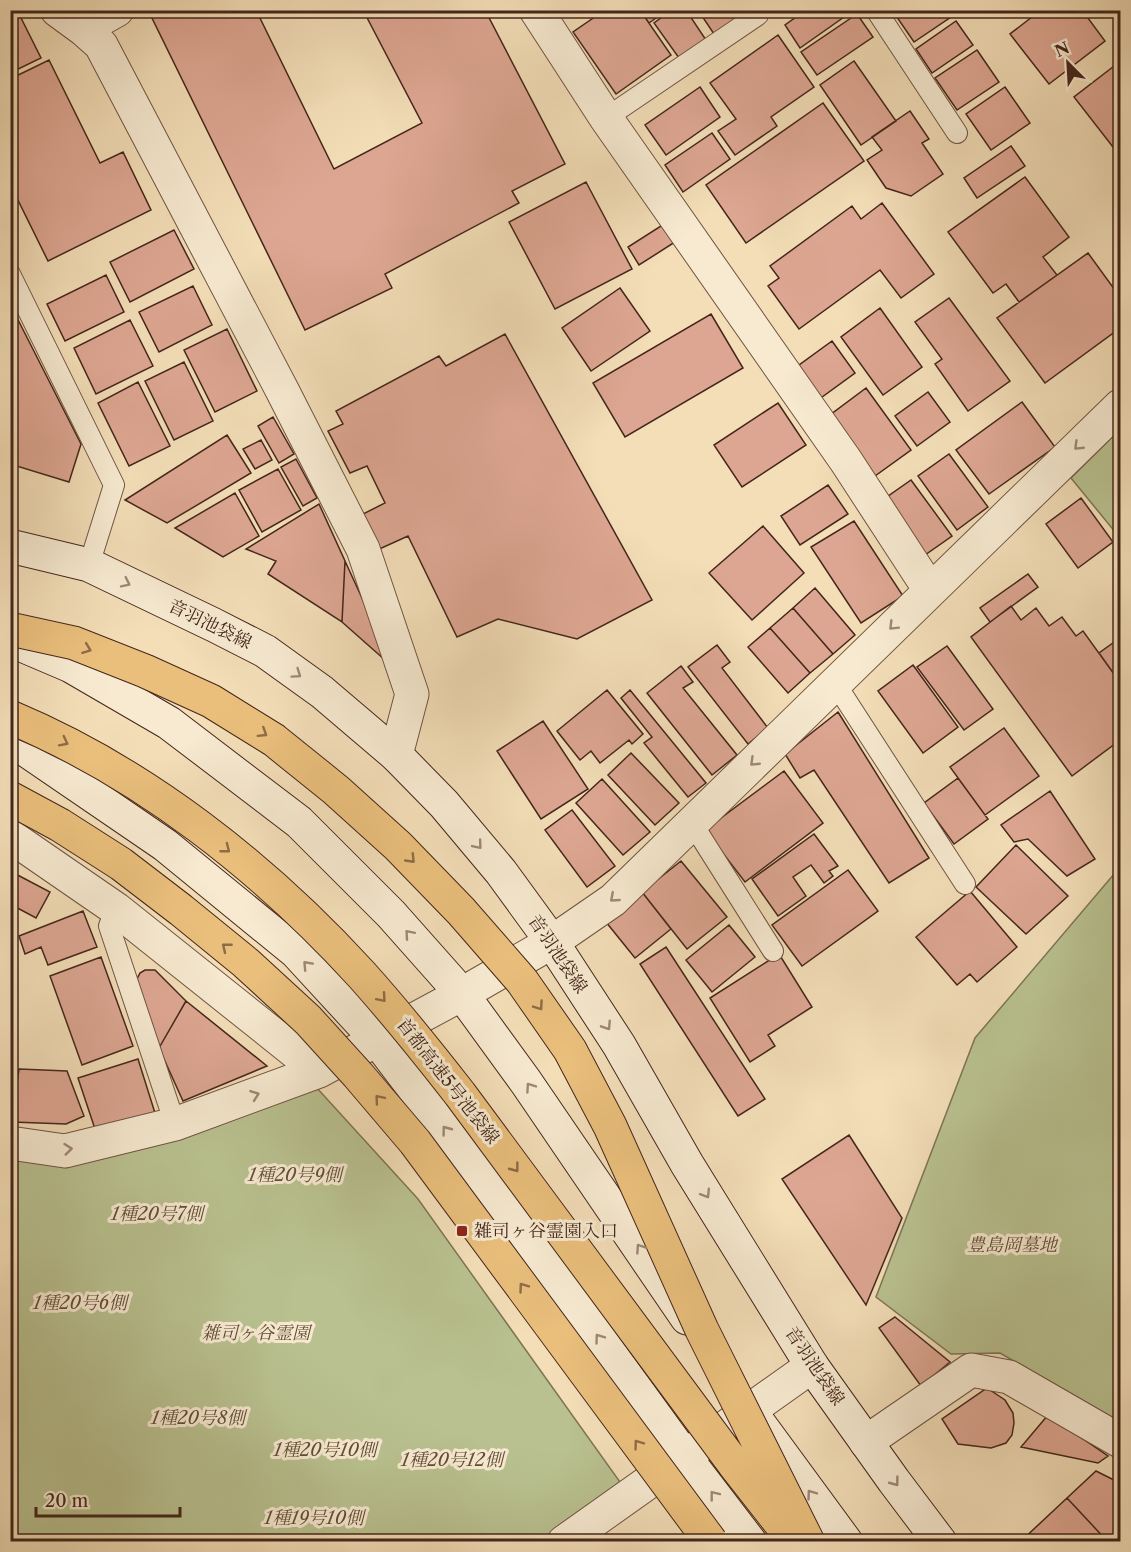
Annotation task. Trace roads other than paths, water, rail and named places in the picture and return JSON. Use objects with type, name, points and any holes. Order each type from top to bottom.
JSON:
[{"type":"highway","points":[[10,629],[74,644],[145,671],[212,702],[274,740],[336,790],[398,846],[469,920],[522,981],[570,1050],[610,1126],[702,1330],[808,1542]]},
{"type":"highway","name":"首都高速5号池袋線","points":[[10,717],[100,760],[168,804],[232,853],[302,914],[361,974],[460,1094],[794,1542]]},
{"type":"highway","points":[[10,798],[60,825],[121,864],[246,963],[315,1028],[415,1142],[711,1542]]},
{"type":"street","points":[[57,10],[101,45],[363,549],[412,694],[396,755]]},
{"type":"street","points":[[83,29],[117,10]]},
{"type":"street","points":[[536,10],[606,118],[846,461],[930,590]]},
{"type":"street","points":[[10,1143],[65,1151],[175,1124],[319,1071],[462,994],[552,942],[613,900],[1120,406]]},
{"type":"street","name":"音羽池袋線","points":[[10,546],[89,565],[265,651],[322,692],[396,755],[444,804],[501,872],[552,942],[619,1045],[687,1164],[812,1366],[940,1542]]},
{"type":"street","points":[[10,640],[71,666],[170,723],[299,822],[391,914],[462,994],[526,1082],[749,1411],[846,1542]]},
{"type":"street","points":[[10,740],[165,845],[296,952],[377,1040],[498,1199],[685,1457],[750,1542]]},
{"type":"street","points":[[10,836],[116,909],[319,1071]]},
{"type":"street","points":[[564,1542],[812,1366]]},
{"type":"street","points":[[866,1442],[971,1370],[1008,1377],[1120,1441]]},
{"type":"lane","points":[[606,118],[758,15],[755,10]]},
{"type":"lane","points":[[876,10],[957,133]]},
{"type":"lane","points":[[10,274],[114,485],[89,565]]},
{"type":"lane","points":[[835,683],[965,884]]},
{"type":"lane","points":[[692,823],[773,951]]},
{"type":"lane","points":[[116,909],[109,926],[175,1124]]},
{"type":"place","name":"雑司ヶ谷霊園入口","points":[[462,1231]]},
{"type":"park label","name":"1種20号9側","points":[[295,1175]]},
{"type":"park label","name":"1種20号7側","points":[[157,1214]]},
{"type":"park label","name":"豊島岡墓地","points":[[1012,1245]]},
{"type":"park label","name":"1種20号6側","points":[[80,1303]]},
{"type":"park label","name":"雑司ヶ谷霊園","points":[[256,1333]]},
{"type":"park label","name":"1種20号8側","points":[[198,1418]]},
{"type":"park label","name":"1種20号10側","points":[[325,1450]]},
{"type":"park label","name":"1種20号12側","points":[[452,1460]]},
{"type":"park label","name":"1種19号10側","points":[[314,1518]]}]
